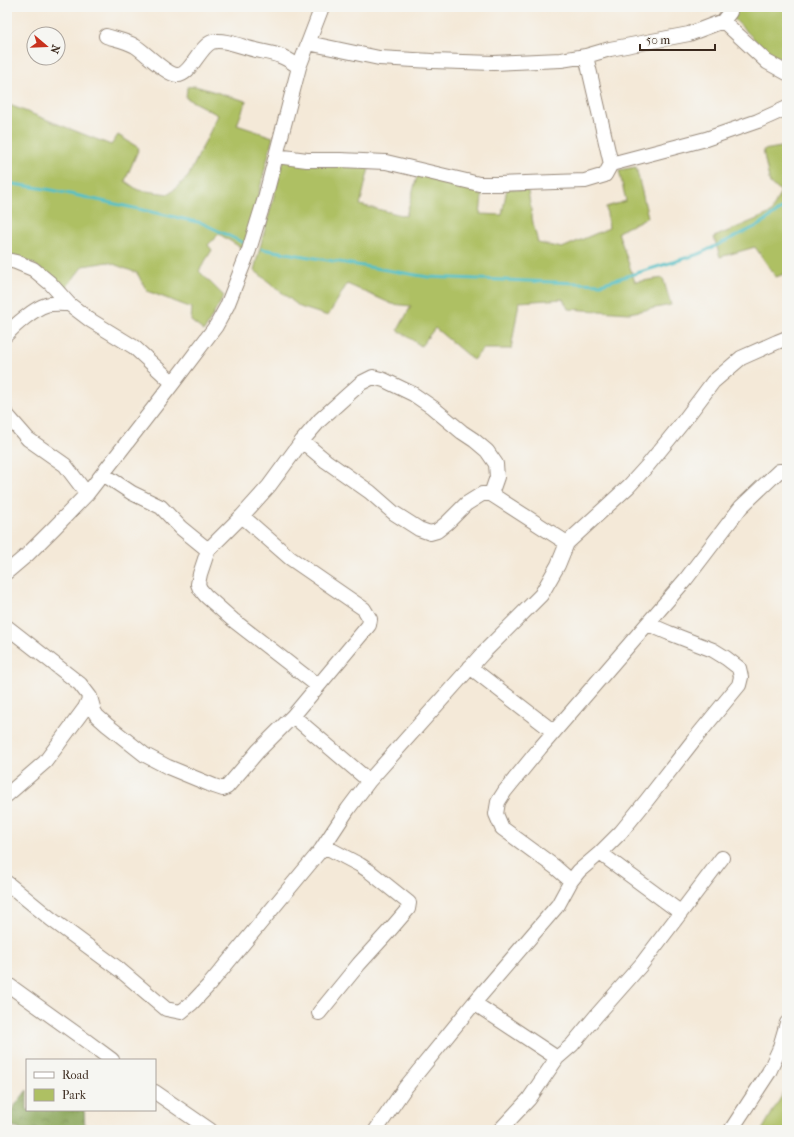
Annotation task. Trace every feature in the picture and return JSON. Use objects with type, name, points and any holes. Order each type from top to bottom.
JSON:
[{"type":"street","points":[[8,568],[54,528],[87,494],[216,326],[227,306],[249,250],[265,198],[299,67],[322,7]]},
{"type":"street","points":[[308,43],[379,58],[494,63],[561,60],[688,34],[723,21],[730,12],[729,7]]},
{"type":"street","points":[[723,21],[768,62],[787,73]]},
{"type":"street","points":[[106,36],[134,46],[175,76],[180,75],[188,68],[207,45],[211,42],[217,41],[228,42],[281,56],[299,67]]},
{"type":"street","points":[[276,156],[307,160],[386,162],[479,184],[584,181],[605,175],[611,164],[586,56]]},
{"type":"street","points":[[611,164],[706,139],[758,121],[787,108]]},
{"type":"street","points":[[7,260],[33,269],[50,283],[69,304],[90,320],[134,347],[173,383]]},
{"type":"street","points":[[7,334],[17,324],[46,305],[69,304]]},
{"type":"street","points":[[7,883],[51,919],[120,970],[166,1009],[181,1012],[209,985],[324,846],[348,809],[369,781],[483,653],[541,596],[558,566],[566,543],[634,481],[683,422],[713,382],[741,358],[787,338]]},
{"type":"street","points":[[318,686],[233,620],[200,590],[198,587],[198,580],[208,550],[269,486],[302,441],[320,420],[361,383],[373,377],[384,380],[413,394],[487,451],[496,464],[497,477],[491,494]]},
{"type":"street","points":[[7,415],[28,439],[65,465],[87,494]]},
{"type":"street","points":[[302,441],[326,461],[370,492],[394,513],[419,529],[430,533],[437,531],[466,504],[482,494],[491,494],[566,543]]},
{"type":"street","points":[[572,881],[502,828],[496,814],[498,802],[505,791],[554,732],[686,579],[741,507],[779,471],[786,470]]},
{"type":"street","points":[[103,474],[132,493],[160,507],[181,528],[208,550]]},
{"type":"street","points":[[7,627],[80,684],[90,697],[97,716],[145,755],[168,767],[223,789],[293,716],[369,625],[370,619],[364,609],[290,558],[242,516]]},
{"type":"street","points":[[376,1130],[406,1088],[474,1003],[558,905],[579,871],[621,832],[739,685],[741,677],[738,668],[726,658],[713,650],[648,624]]},
{"type":"street","points":[[470,667],[554,732]]},
{"type":"street","points":[[7,795],[46,762],[85,708],[90,697]]},
{"type":"street","points":[[293,716],[369,781]]},
{"type":"street","points":[[319,1013],[359,964],[408,909],[409,903],[369,871],[324,846]]},
{"type":"street","points":[[600,853],[680,912]]},
{"type":"street","points":[[500,1130],[529,1099],[556,1058],[572,1045],[641,965],[722,858]]},
{"type":"street","points":[[7,984],[111,1059]]},
{"type":"street","points":[[474,1003],[556,1058]]},
{"type":"street","points":[[731,1130],[775,1061],[787,1023]]},
{"type":"street","points":[[156,1093],[210,1130]]},
{"type":"green space","points":[[733,7],[787,7],[787,61],[768,53],[733,18]]},
{"type":"green space","points":[[195,86],[246,101],[237,125],[273,137],[251,224],[243,249],[219,234],[208,245],[212,250],[199,271],[224,296],[204,331],[191,321],[192,308],[147,291],[137,273],[108,262],[83,266],[65,289],[34,264],[7,254],[7,104],[111,145],[118,135],[139,148],[125,181],[138,190],[169,194],[188,177],[218,115],[186,98],[187,87]]},
{"type":"green space","points":[[787,146],[787,273],[776,277],[755,247],[720,257],[714,237],[771,213],[781,191],[770,184],[763,150]]},
{"type":"green space","points":[[285,155],[371,160],[360,205],[406,216],[418,173],[483,188],[480,214],[502,215],[507,188],[528,191],[538,243],[562,248],[609,228],[606,207],[626,201],[619,170],[636,167],[648,217],[618,232],[635,282],[663,278],[671,305],[629,313],[568,309],[563,299],[519,302],[511,349],[483,349],[473,360],[435,328],[421,346],[398,330],[411,306],[392,304],[347,284],[328,316],[300,307],[254,270]]},
{"type":"green space","points":[[787,1087],[787,1130],[762,1130]]},
{"type":"green space","points":[[26,1091],[26,1111],[84,1111],[85,1130],[20,1130],[11,1125],[7,1129],[7,1112],[10,1112]]},
{"type":"waterway","points":[[7,183],[52,190],[202,223],[246,244]]},
{"type":"waterway","points":[[262,249],[428,277],[601,284],[699,254],[759,225],[787,205]]}]
